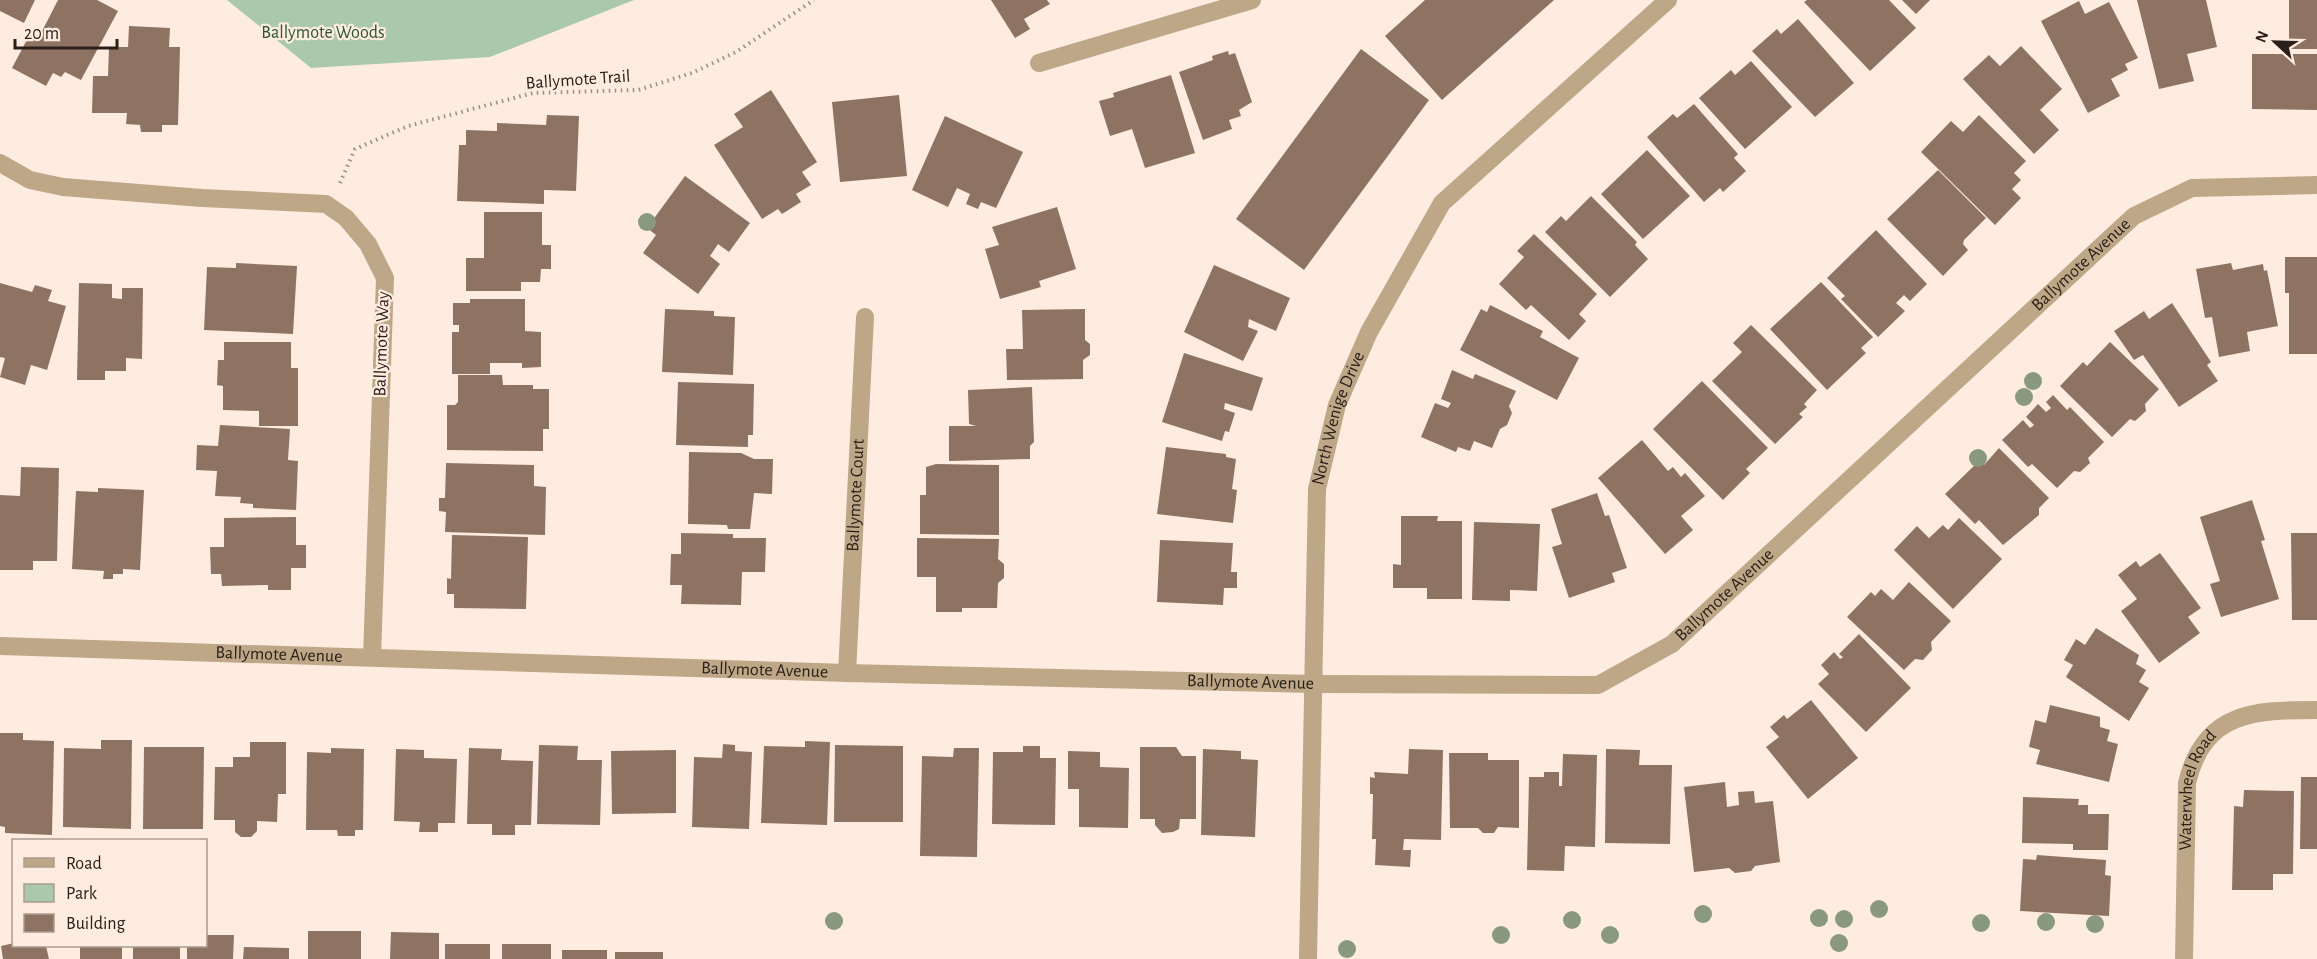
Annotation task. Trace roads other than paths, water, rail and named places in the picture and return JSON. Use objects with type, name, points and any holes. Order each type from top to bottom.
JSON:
[{"type":"street","points":[[1039,63],[1252,0]]},
{"type":"street","name":"North Wenige Drive","points":[[1308,959],[1317,489],[1337,405],[1369,332],[1442,203],[1668,0]]},
{"type":"street","name":"Ballymote Way","points":[[0,163],[30,180],[63,187],[202,198],[326,204],[346,219],[368,244],[385,278],[372,657]]},
{"type":"street","name":"Ballymote Avenue","points":[[0,646],[847,673],[1314,684],[1598,685],[1672,644],[2134,216],[2192,188],[2317,185]]},
{"type":"street","name":"Ballymote Court","points":[[847,673],[865,317]]},
{"type":"street","name":"Waterwheel Road","points":[[2184,959],[2187,783],[2196,756],[2212,735],[2234,718],[2260,711],[2317,710]]},
{"type":"park label","name":"Ballymote Woods","points":[[323,33]]}]
